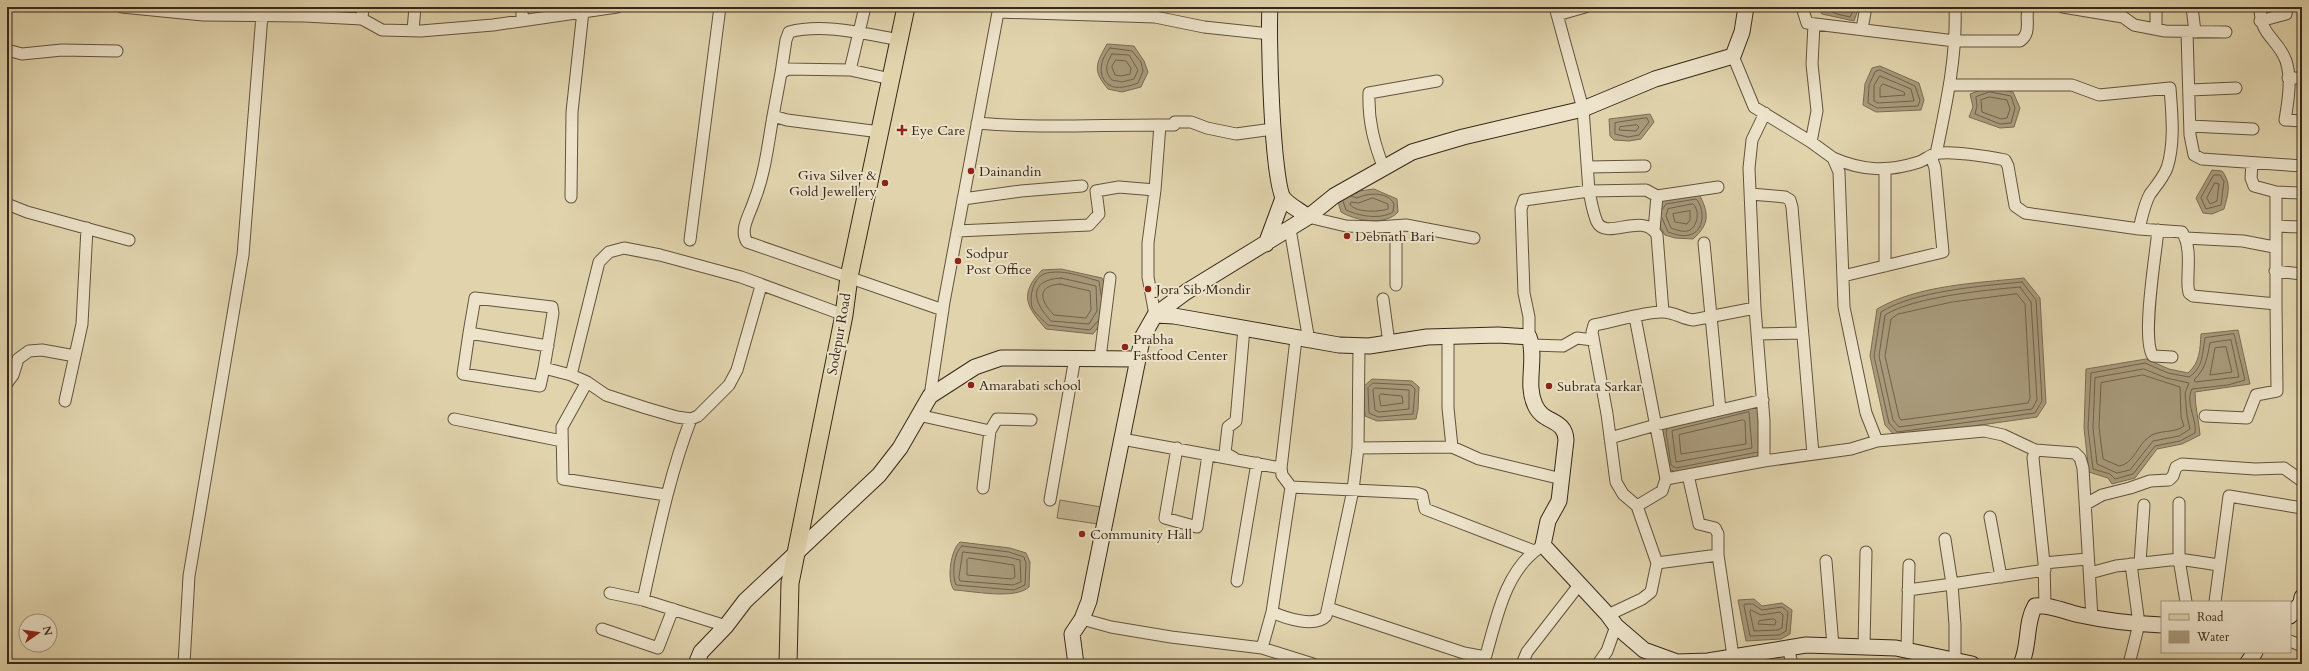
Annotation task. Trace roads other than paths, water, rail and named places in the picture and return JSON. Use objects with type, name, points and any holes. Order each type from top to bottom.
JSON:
[{"type":"main road","name":"Sodepur Road","points":[[788,664],[790,583],[795,554],[844,316],[848,277],[906,7]]},
{"type":"street","points":[[122,7],[204,15],[262,15],[313,12],[362,19],[382,30],[413,30],[492,25],[577,10],[617,7]]},
{"type":"street","points":[[362,19],[363,7]]},
{"type":"street","points":[[413,30],[415,7]]},
{"type":"street","points":[[522,7],[522,20]]},
{"type":"street","points":[[690,240],[720,7]]},
{"type":"street","points":[[850,70],[865,7]]},
{"type":"street","points":[[1270,7],[1273,129],[1279,186],[1283,198],[1308,217],[1346,226],[1396,226],[1406,224],[1474,238]]},
{"type":"street","points":[[1585,7],[1556,11],[1583,109],[1589,191],[1597,222],[1601,227],[1607,228],[1644,225],[1654,230],[1657,235],[1663,312]]},
{"type":"street","points":[[1746,7],[1742,32],[1733,56],[1754,107],[1811,142],[1833,158],[1853,166],[1885,170],[1904,167],[1933,155],[1979,155],[2005,160],[2008,166],[2015,206],[2025,213],[2139,229],[2182,232],[2186,238],[2189,293],[2193,296],[2276,304]]},
{"type":"street","points":[[1802,7],[1806,23],[1862,29],[1878,33],[1955,41],[2020,41],[2026,37],[2028,31],[2028,7]]},
{"type":"street","points":[[1862,29],[1866,7]]},
{"type":"street","points":[[1843,276],[1943,252],[1933,155],[1950,85],[1955,41],[1955,7]]},
{"type":"street","points":[[2063,7],[2102,10],[2123,17],[2134,25],[2156,29],[2191,32],[2226,32]]},
{"type":"street","points":[[2156,7],[2156,29]]},
{"type":"street","points":[[2192,7],[2190,126],[2191,148],[2194,155],[2202,159],[2302,166]]},
{"type":"street","points":[[2260,7],[2260,21],[2286,62],[2288,78],[2286,120],[2302,121]]},
{"type":"street","points":[[2260,21],[2286,14],[2287,7]]},
{"type":"street","points":[[571,197],[572,112],[577,10]]},
{"type":"street","points":[[698,663],[701,652],[726,626],[745,601],[879,475],[900,448],[930,396],[943,310],[998,10],[1155,17],[1204,27],[1270,34]]},
{"type":"street","points":[[184,664],[190,569],[243,255],[262,15]]},
{"type":"street","points":[[1811,142],[1817,110],[1812,64],[1814,24]]},
{"type":"street","points":[[900,40],[860,33],[825,30],[798,30],[790,32],[786,40],[759,187],[744,229],[744,236],[747,242],[943,310]]},
{"type":"street","points":[[7,50],[22,54],[62,50],[117,51]]},
{"type":"street","points":[[1076,664],[1072,634],[1082,619],[1089,601],[1097,569],[1143,336],[1155,315],[1186,292],[1290,229],[1308,217],[1334,196],[1412,152],[1463,137],[1583,109],[1654,79],[1733,56]]},
{"type":"street","points":[[781,73],[788,69],[850,70],[891,79]]},
{"type":"street","points":[[2288,78],[2302,78]]},
{"type":"street","points":[[1384,169],[1372,139],[1368,108],[1369,93],[1437,81]]},
{"type":"street","points":[[1950,85],[2072,85],[2099,95],[2170,88],[2172,111],[2170,155],[2166,169],[2150,195],[2143,212],[2139,229]]},
{"type":"street","points":[[2190,90],[2236,88]]},
{"type":"street","points":[[1764,461],[1763,400],[1755,308],[1749,168],[1752,140],[1765,113]]},
{"type":"street","points":[[773,116],[787,120],[880,132]]},
{"type":"street","points":[[977,122],[1013,126],[1160,125],[1191,122],[1207,128],[1236,134],[1273,129]]},
{"type":"street","points":[[1155,315],[1148,277],[1148,243],[1155,190],[1160,125]]},
{"type":"street","points":[[2190,126],[2253,129]]},
{"type":"street","points":[[1833,158],[1839,172],[1844,307],[1866,414],[1877,441]]},
{"type":"street","points":[[2252,163],[2252,178],[2254,186],[2276,192],[2302,192]]},
{"type":"street","points":[[1588,168],[1645,166]]},
{"type":"street","points":[[1885,170],[1885,266]]},
{"type":"street","points":[[963,199],[1021,191],[1082,186]]},
{"type":"street","points":[[957,231],[1089,225],[1099,214],[1096,191],[1119,187],[1155,190]]},
{"type":"street","points":[[1657,196],[1662,193],[1718,187]]},
{"type":"street","points":[[1328,608],[1464,653],[1480,656],[1486,655],[1503,597],[1513,576],[1539,548],[1548,521],[1559,501],[1562,479],[1566,431],[1560,424],[1544,418],[1534,405],[1530,317],[1524,293],[1521,209],[1524,200],[1589,191],[1646,190],[1657,196]]},
{"type":"street","points":[[2205,416],[2247,418],[2256,395],[2277,391],[2274,247],[2276,226],[2276,192]]},
{"type":"street","points":[[1751,194],[1785,197],[1790,200],[1792,207],[1813,454]]},
{"type":"street","points":[[1654,230],[1657,196]]},
{"type":"street","points":[[1266,244],[1283,198]]},
{"type":"street","points":[[7,204],[27,212],[129,240]]},
{"type":"street","points":[[1396,226],[1396,285]]},
{"type":"street","points":[[2276,226],[2302,227]]},
{"type":"street","points":[[65,401],[82,324],[87,228]]},
{"type":"street","points":[[1262,648],[1272,612],[1291,487],[1282,475],[1281,468],[1302,340],[1290,229]]},
{"type":"street","points":[[2158,230],[2150,299],[2149,345],[2152,356],[2172,357]]},
{"type":"street","points":[[2186,238],[2243,241],[2274,247]]},
{"type":"street","points":[[1704,242],[1720,410]]},
{"type":"street","points":[[571,375],[599,262],[609,252],[624,248],[660,255],[741,277],[761,286],[844,316]]},
{"type":"street","points":[[2275,271],[2302,274]]},
{"type":"street","points":[[1100,358],[1110,278]]},
{"type":"street","points":[[544,368],[571,375],[587,382],[606,395],[678,418],[691,419],[698,416],[729,386],[737,370],[761,286]]},
{"type":"street","points":[[475,298],[552,307],[554,313],[548,346],[540,386],[463,374],[475,298]]},
{"type":"street","points":[[1382,299],[1389,343]]},
{"type":"street","points":[[1598,664],[1607,650],[1612,620],[1651,592],[1657,563],[1636,506],[1623,494],[1616,482],[1593,340],[1592,332],[1594,325],[1663,312],[1686,320],[1755,308]]},
{"type":"street","points":[[1155,315],[1174,316],[1302,340],[1359,346],[1428,337],[1498,334],[1563,346],[1577,338],[1593,340]]},
{"type":"street","points":[[1635,317],[1666,479],[1662,491],[1636,506]]},
{"type":"street","points":[[1234,458],[1225,453],[1228,426],[1236,421],[1244,328]]},
{"type":"street","points":[[469,333],[548,346]]},
{"type":"street","points":[[1757,334],[1802,333]]},
{"type":"street","points":[[1448,337],[1448,408],[1452,447]]},
{"type":"street","points":[[1272,612],[1301,620],[1318,622],[1326,616],[1353,490],[1358,448],[1359,346]]},
{"type":"street","points":[[7,384],[13,375],[18,359],[29,351],[42,350],[75,356]]},
{"type":"street","points":[[930,396],[976,367],[1001,358],[1138,359]]},
{"type":"street","points":[[1050,500],[1075,358]]},
{"type":"street","points":[[587,382],[562,427],[563,479],[666,495]]},
{"type":"street","points":[[1610,438],[1656,425],[1763,400]]},
{"type":"street","points":[[918,415],[990,431]]},
{"type":"street","points":[[454,418],[562,441]]},
{"type":"street","points":[[643,600],[666,495],[676,458],[691,419]]},
{"type":"street","points":[[983,488],[990,431],[997,419],[1031,420]]},
{"type":"street","points":[[1666,479],[1764,461],[1851,449],[1877,441],[1984,431],[2003,435],[2035,450],[2075,453],[2080,458],[2083,468],[2086,504],[2087,559],[2090,573],[2092,618]]},
{"type":"street","points":[[1122,439],[1177,448],[1208,455],[1234,458],[1281,468]]},
{"type":"street","points":[[1358,448],[1452,447],[1479,459],[1562,479]]},
{"type":"street","points":[[1177,448],[1165,518],[1197,527],[1208,455]]},
{"type":"street","points":[[2035,450],[2033,458],[2045,567],[2045,604]]},
{"type":"street","points":[[1237,581],[1256,463]]},
{"type":"street","points":[[2086,504],[2102,495],[2150,481],[2169,480],[2173,476],[2176,467],[2182,464],[2255,469],[2284,468],[2302,481]]},
{"type":"street","points":[[1688,475],[1699,524],[1715,528],[1718,534],[1718,555],[1733,656]]},
{"type":"street","points":[[1291,487],[1416,493],[1422,495],[1425,509],[1539,548],[1579,585],[1612,620],[1644,650],[1677,662],[1708,663],[1733,656],[1806,645],[1864,646],[1906,650],[1923,659],[1955,661],[1972,664]]},
{"type":"street","points":[[2215,601],[2229,496],[2302,508]]},
{"type":"street","points":[[2179,502],[2179,559],[2186,601]]},
{"type":"street","points":[[2129,664],[2139,624],[2135,564],[2144,505]]},
{"type":"street","points":[[1990,517],[2001,576]]},
{"type":"street","points":[[1945,539],[1952,584],[1955,661]]},
{"type":"street","points":[[1864,646],[1866,552]]},
{"type":"street","points":[[1657,563],[1718,555]]},
{"type":"street","points":[[1908,590],[2001,576],[2087,559]]},
{"type":"street","points":[[2090,573],[2116,566],[2179,559],[2219,565]]},
{"type":"street","points":[[1826,561],[1833,646]]},
{"type":"street","points":[[1906,650],[1909,565]]},
{"type":"street","points":[[1522,664],[1527,652],[1579,585]]},
{"type":"street","points":[[610,593],[643,600],[726,626]]},
{"type":"street","points":[[2291,615],[2302,601]]},
{"type":"street","points":[[2021,664],[2026,654],[2031,612],[2035,606],[2045,604],[2062,612],[2092,618],[2139,624],[2161,625]]},
{"type":"street","points":[[602,629],[658,648],[673,609]]},
{"type":"street","points":[[1082,619],[1111,627],[1170,637],[1262,648],[1299,662],[1313,664]]},
{"type":"street","points":[[2291,641],[2302,646]]},
{"type":"street","points":[[1788,647],[1792,664]]},
{"type":"street","points":[[2247,664],[2254,653]]},
{"type":"water","points":[[1817,7],[1859,7],[1854,21],[1822,14]]},
{"type":"water","points":[[1107,44],[1134,46],[1144,61],[1148,72],[1141,87],[1122,92],[1108,89],[1100,77],[1097,67],[1100,57]]},
{"type":"water","points":[[1880,66],[1919,83],[1924,100],[1921,110],[1876,112],[1863,105],[1865,84],[1872,68]]},
{"type":"water","points":[[1989,87],[2013,92],[2020,108],[2014,127],[2000,128],[1969,117],[1973,107],[1970,94]]},
{"type":"water","points":[[1650,114],[1654,122],[1641,139],[1629,141],[1614,140],[1610,136],[1609,119]]},
{"type":"water","points":[[2212,170],[2222,171],[2227,180],[2228,189],[2224,209],[2212,214],[2203,213],[2196,198]]},
{"type":"water","points":[[1374,189],[1397,199],[1398,212],[1386,219],[1371,221],[1355,218],[1341,212],[1338,202],[1353,193],[1356,194],[1359,191]]},
{"type":"water","points":[[1699,194],[1705,207],[1706,218],[1703,228],[1699,234],[1693,239],[1675,238],[1665,235],[1657,217],[1660,204],[1664,200]]},
{"type":"water","points":[[1061,269],[1102,278],[1105,285],[1103,321],[1093,334],[1046,329],[1030,307],[1028,294],[1030,287],[1042,270]]},
{"type":"water","points":[[2024,278],[2040,298],[2046,403],[2037,417],[1896,437],[1885,425],[1870,356],[1877,309],[1893,301],[1929,290],[1948,286]]},
{"type":"water","points":[[2238,330],[2250,384],[2195,392],[2200,435],[2182,444],[2157,449],[2135,478],[2112,484],[2108,478],[2089,472],[2084,428],[2086,369],[2146,359],[2169,369],[2188,373],[2195,365],[2197,360],[2200,350],[2201,334]]},
{"type":"water","points":[[1372,379],[1412,381],[1419,387],[1416,419],[1377,421],[1365,416],[1363,387]]},
{"type":"water","points":[[1759,407],[1760,456],[1676,472],[1668,469],[1662,431],[1666,423]]},
{"type":"water","points":[[960,542],[1010,548],[1026,553],[1030,562],[1029,587],[1023,591],[1004,594],[954,590],[950,579],[950,572],[954,551]]},
{"type":"water","points":[[1754,599],[1762,606],[1782,603],[1792,610],[1790,634],[1781,639],[1746,641],[1738,600]]},
{"type":"place","name":"Eye Care","points":[[902,130]]},
{"type":"place","name":"Dainandin","points":[[971,171]]},
{"type":"place","name":"Giva Silver & Gold Jewellery","points":[[885,183]]},
{"type":"place","name":"Debnath Bari","points":[[1347,236]]},
{"type":"place","name":"Sodpur Post Office","points":[[958,261]]},
{"type":"place","name":"Jora Sib Mondir","points":[[1148,289]]},
{"type":"place","name":"Prabha Fastfood Center","points":[[1125,347]]},
{"type":"place","name":"Amarabati school","points":[[971,385]]},
{"type":"place","name":"Subrata Sarkar","points":[[1549,386]]},
{"type":"place","name":"Community Hall","points":[[1082,534]]}]
